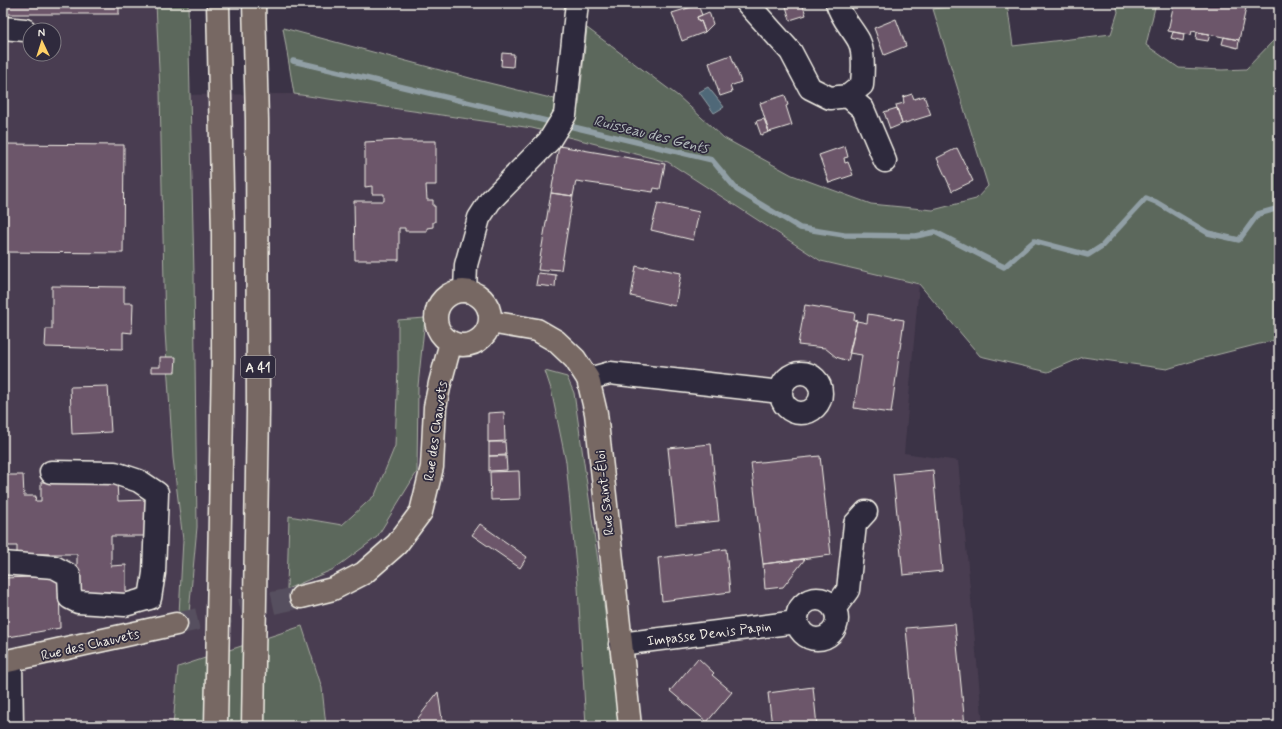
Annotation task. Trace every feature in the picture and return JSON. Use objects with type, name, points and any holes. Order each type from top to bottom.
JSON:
[{"type":"main road","name":"A 41","points":[[216,726],[223,358],[223,220],[218,3]]},
{"type":"main road","name":"A 41","points":[[253,726],[258,409],[257,127],[254,3]]},
{"type":"main road","points":[[465,291],[472,292],[479,296],[488,307],[490,322],[487,330],[476,342],[459,344],[452,342],[441,332],[437,318],[437,311],[440,304],[451,294],[465,291]]},
{"type":"main road","name":"Rue Saint-Éloi","points":[[490,322],[537,330],[556,341],[575,359],[588,379],[596,413],[630,726]]},
{"type":"main road","name":"Rue des Chauvets","points":[[301,597],[333,589],[364,573],[397,544],[421,512],[432,466],[436,407],[440,383],[452,342]]},
{"type":"main road","name":"Rue des Chauvets","points":[[7,661],[176,624]]},
{"type":"street","points":[[465,291],[466,265],[479,218],[490,200],[548,141],[560,122],[577,3]]},
{"type":"street","points":[[747,3],[791,52],[810,88],[830,98],[848,96],[862,85],[863,66],[860,42],[842,16],[837,3]]},
{"type":"street","points":[[3,28],[22,30]]},
{"type":"street","points":[[848,96],[863,109],[885,161]]},
{"type":"street","points":[[588,379],[610,372],[781,392]]},
{"type":"street","points":[[3,564],[54,567],[69,575],[70,598],[78,602],[125,605],[150,598],[154,573],[157,493],[139,481],[115,473],[51,472]]},
{"type":"street","points":[[835,608],[848,590],[855,524],[866,512]]},
{"type":"street","points":[[810,599],[824,599],[830,602],[835,608],[838,621],[836,628],[827,637],[814,639],[808,637],[799,628],[797,615],[804,603],[810,599]]},
{"type":"street","name":"Impasse Denis Papin","points":[[620,644],[797,622]]},
{"type":"street","points":[[7,661],[12,726]]},
{"type":"shaded area","points":[[3,3],[174,3],[172,95],[294,94],[532,128],[668,162],[821,261],[919,284],[904,453],[958,461],[983,726],[3,726]]},
{"type":"green space","points":[[156,3],[188,3],[194,275],[197,527],[189,613],[179,614],[183,540],[173,458],[165,331],[160,91]]},
{"type":"green space","points":[[983,3],[1007,3],[1013,46],[1111,34],[1118,12],[1116,3],[1156,3],[1146,45],[1179,68],[1222,70],[1246,69],[1273,41],[1279,40],[1279,339],[1167,369],[1083,357],[1048,372],[980,356],[919,284],[821,261],[668,162],[532,128],[294,94],[283,28],[481,81],[579,105],[587,28],[678,96],[724,138],[792,175],[871,204],[933,210],[976,199],[988,186],[933,9]]},
{"type":"green space","points":[[425,318],[418,386],[417,472],[377,537],[334,569],[287,589],[289,516],[342,525],[375,495],[395,446],[398,320]]},
{"type":"green space","points":[[545,371],[567,377],[574,393],[603,596],[619,726],[586,726],[578,587],[566,462],[551,389]]},
{"type":"green space","points":[[302,626],[322,688],[326,726],[173,726],[178,667]]},
{"type":"water","points":[[708,87],[724,107],[714,113],[699,92]]},
{"type":"building","points":[[3,3],[119,3],[119,14],[3,14]]},
{"type":"building","points":[[785,3],[802,3],[806,15],[790,20]]},
{"type":"building","points":[[1041,3],[1075,3],[1041,6]]},
{"type":"building","points":[[1174,3],[1235,3],[1235,5],[1246,8],[1239,40],[1192,31],[1191,35],[1168,31]]},
{"type":"building","points":[[698,5],[702,15],[697,17],[699,22],[701,21],[705,32],[682,41],[672,13]]},
{"type":"building","points":[[709,12],[713,24],[705,32],[701,21],[699,22],[697,17]]},
{"type":"building","points":[[896,19],[906,46],[884,55],[874,28]]},
{"type":"building","points":[[1173,32],[1184,34],[1183,41],[1171,38]]},
{"type":"building","points":[[1197,32],[1210,34],[1208,41],[1196,39]]},
{"type":"building","points":[[1224,37],[1239,40],[1238,48],[1222,44]]},
{"type":"building","points":[[502,53],[514,54],[513,67],[501,66]]},
{"type":"building","points":[[731,55],[741,82],[730,86],[732,92],[720,96],[709,63]]},
{"type":"building","points":[[912,94],[914,99],[924,96],[931,115],[902,124],[896,105],[904,103],[903,97]]},
{"type":"building","points":[[785,95],[788,105],[786,106],[792,125],[769,132],[760,103]]},
{"type":"building","points":[[897,108],[902,124],[890,129],[884,112]]},
{"type":"building","points":[[764,119],[769,132],[761,135],[756,121]]},
{"type":"building","points":[[400,140],[436,141],[436,185],[426,185],[427,200],[433,200],[433,206],[435,206],[435,222],[433,222],[433,227],[427,228],[427,231],[405,231],[405,228],[399,228],[399,260],[355,260],[354,201],[384,201],[384,194],[372,194],[372,186],[365,187],[365,142]]},
{"type":"building","points":[[3,144],[124,145],[123,253],[3,252]]},
{"type":"building","points":[[559,146],[665,164],[660,189],[654,188],[653,192],[576,181],[573,196],[551,193]]},
{"type":"building","points":[[845,146],[848,157],[844,158],[845,163],[848,162],[853,175],[829,183],[819,155]]},
{"type":"building","points":[[957,148],[973,181],[952,191],[937,158]]},
{"type":"building","points":[[551,193],[573,196],[561,270],[538,270]]},
{"type":"building","points":[[658,203],[699,212],[693,240],[651,230]]},
{"type":"building","points":[[636,266],[644,268],[645,266],[681,273],[675,306],[631,296]]},
{"type":"building","points":[[538,273],[556,275],[555,287],[536,285]]},
{"type":"building","points":[[52,286],[124,287],[124,303],[133,303],[132,333],[123,332],[123,349],[45,347],[46,329],[52,329]]},
{"type":"building","points":[[805,305],[855,313],[854,320],[857,321],[848,361],[836,357],[825,348],[798,345]]},
{"type":"building","points":[[868,314],[904,320],[891,413],[854,408],[862,355],[849,353],[857,321],[867,323]]},
{"type":"building","points":[[160,357],[176,357],[175,372],[151,372],[151,367],[160,367]]},
{"type":"building","points":[[108,386],[111,432],[72,434],[70,387]]},
{"type":"building","points":[[504,412],[505,441],[488,442],[488,413]]},
{"type":"building","points":[[489,442],[505,442],[506,455],[489,456]]},
{"type":"building","points":[[711,444],[719,521],[676,525],[668,448]]},
{"type":"building","points":[[489,456],[506,456],[507,470],[489,471]]},
{"type":"building","points":[[820,456],[831,555],[763,564],[751,463]]},
{"type":"building","points":[[933,470],[942,571],[903,575],[893,474]]},
{"type":"building","points":[[519,471],[520,499],[491,500],[490,472]]},
{"type":"building","points":[[3,475],[23,475],[24,496],[36,496],[35,501],[41,501],[41,482],[117,482],[118,501],[146,500],[146,536],[111,536],[111,566],[126,565],[126,594],[112,594],[111,592],[77,592],[77,554],[17,554],[17,546],[3,546]]},
{"type":"building","points":[[480,524],[527,557],[520,568],[472,535]]},
{"type":"building","points":[[726,549],[730,592],[662,601],[658,558]]},
{"type":"building","points":[[805,559],[783,587],[765,589],[763,564]]},
{"type":"building","points":[[59,576],[60,628],[3,638],[3,578]]},
{"type":"building","points":[[955,624],[965,726],[915,726],[906,628]]},
{"type":"building","points":[[698,658],[714,673],[712,675],[732,692],[707,722],[670,691]]},
{"type":"building","points":[[813,687],[817,726],[772,726],[768,693]]},
{"type":"building","points":[[438,692],[443,726],[412,726]]},
{"type":"waterway","name":"Ruisseau des Gents","points":[[293,61],[555,123]]},
{"type":"waterway","name":"Ruisseau des Gents","points":[[565,125],[712,160],[737,190],[800,228],[844,235],[916,236],[935,232],[1004,267],[1034,241],[1088,255],[1102,246],[1146,198],[1156,202],[1208,233],[1239,240],[1258,214],[1279,208]]},
{"type":"tunnel","points":[[176,624],[301,597]]}]
